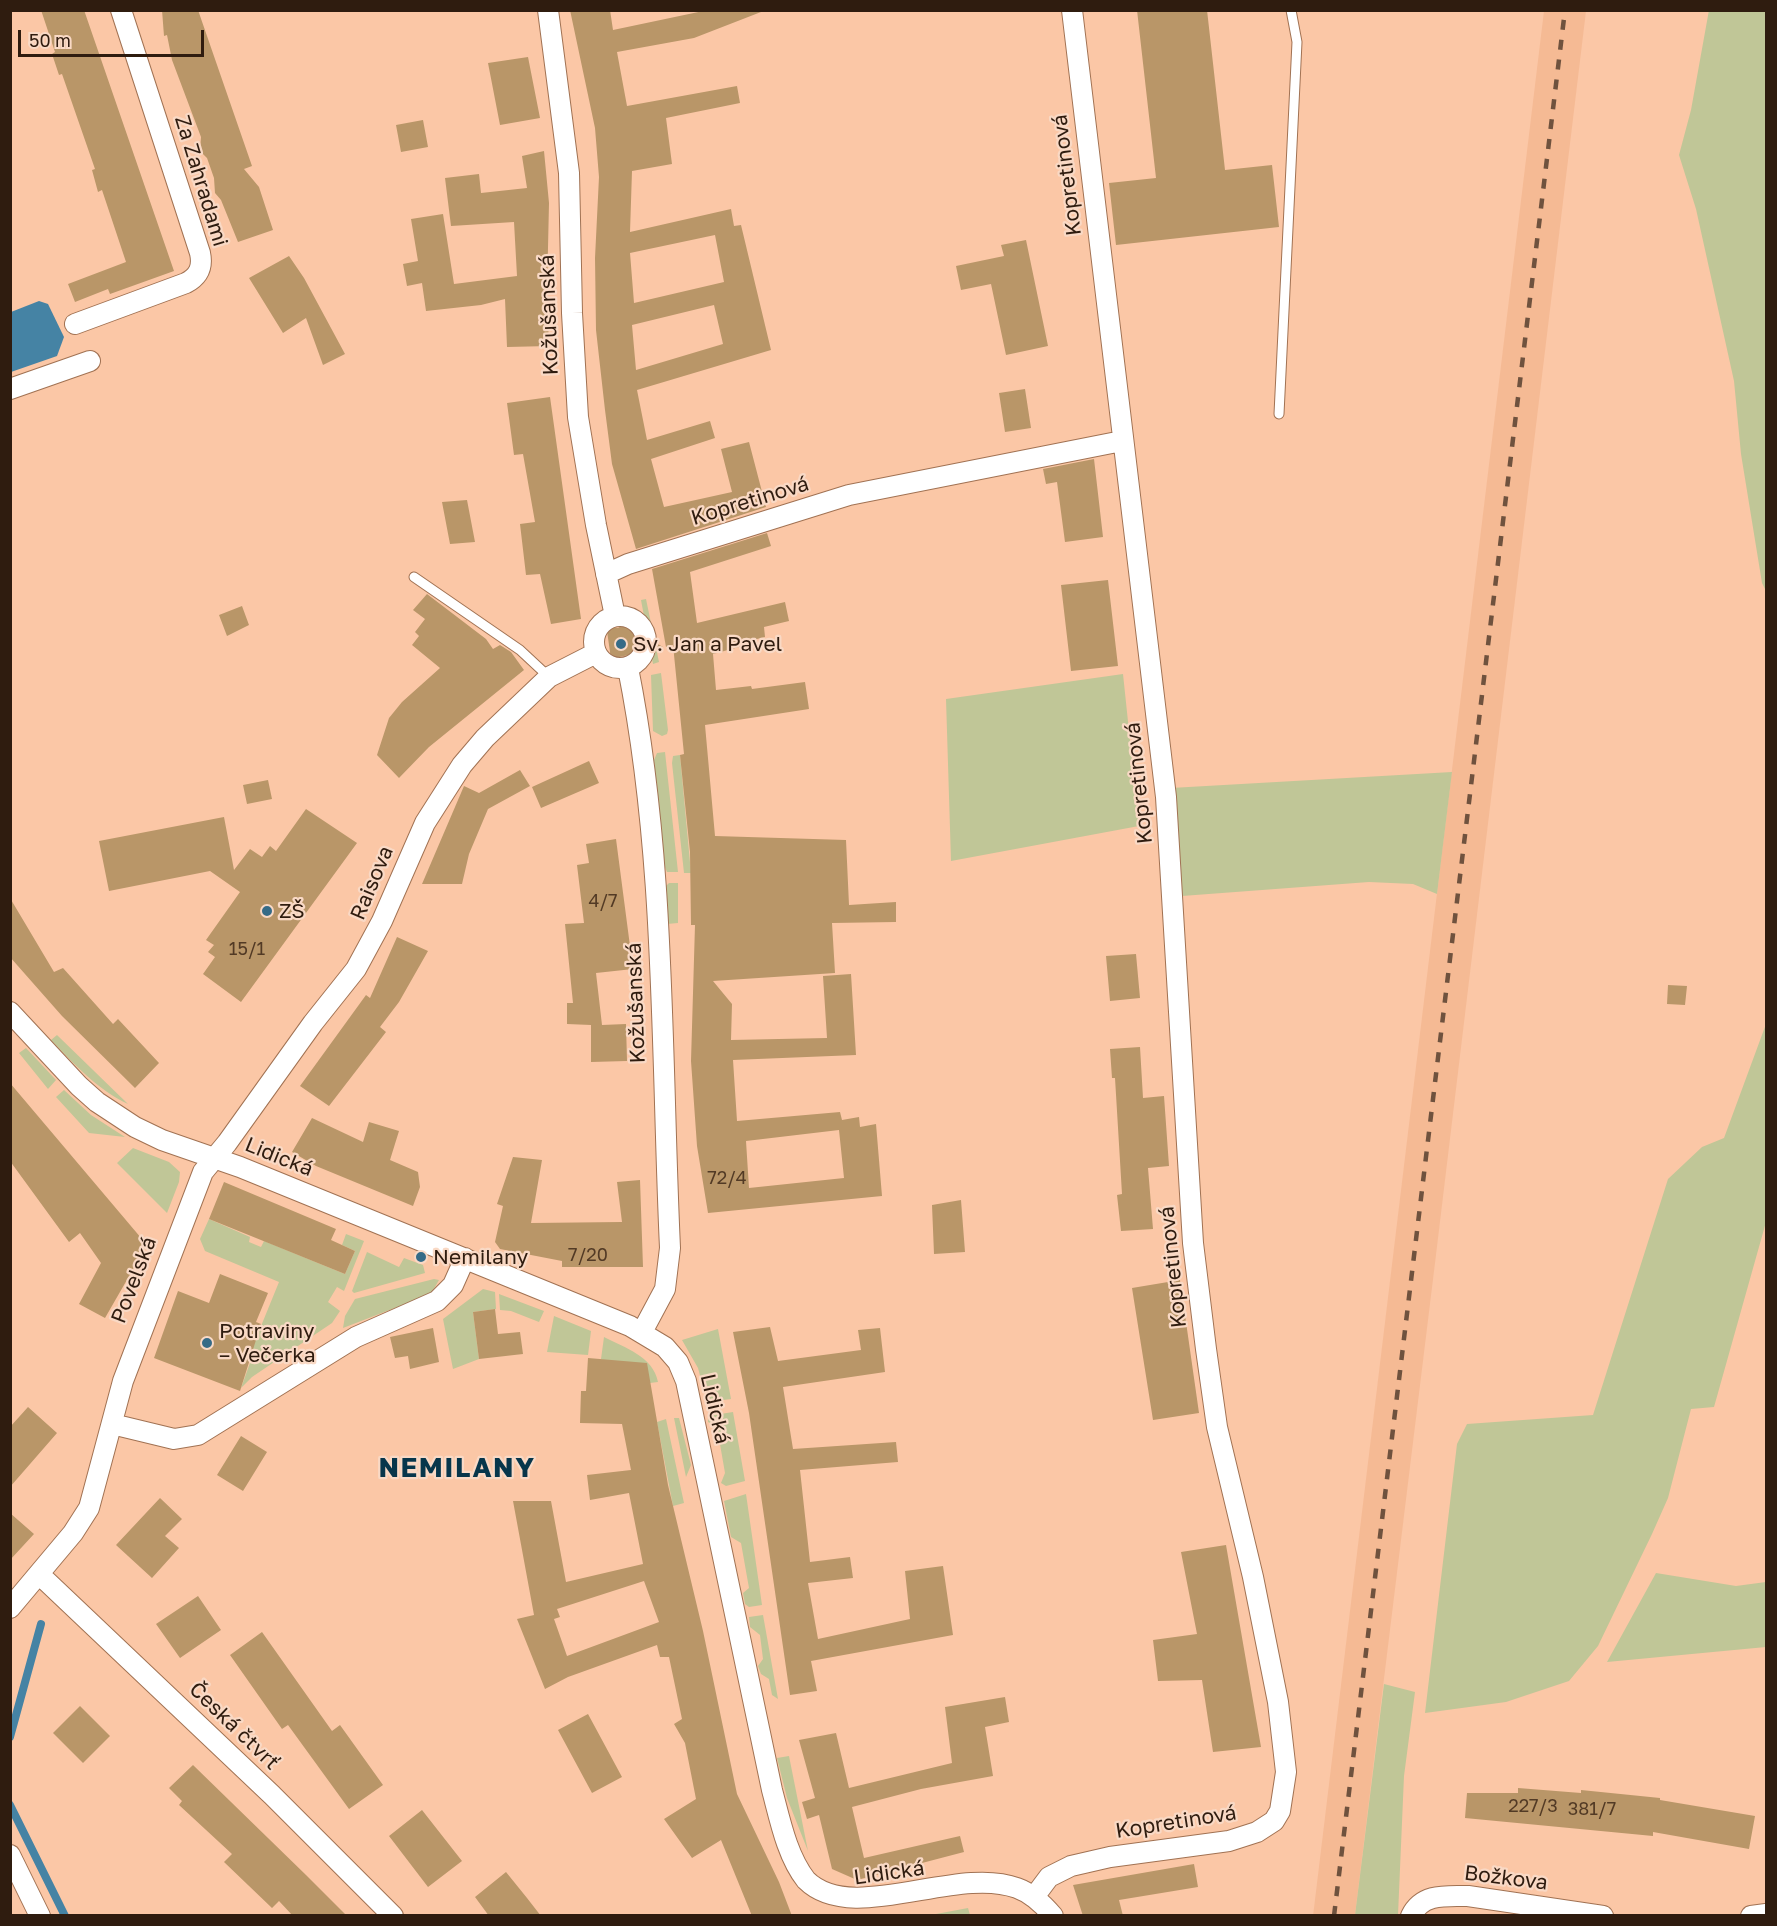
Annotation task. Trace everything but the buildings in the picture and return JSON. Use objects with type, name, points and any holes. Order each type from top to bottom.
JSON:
[{"type":"street","name":"Za Zahradami","points":[[75,324],[186,284],[194,278],[201,266],[200,253],[121,10]]},
{"type":"street","name":"Kožušanská","points":[[548,10],[569,172],[572,313],[578,417],[615,616]]},
{"type":"street","name":"Kopretinová","points":[[1034,1897],[1049,1877],[1071,1866],[1110,1857],[1208,1845],[1251,1835],[1274,1821],[1280,1811],[1286,1772],[1278,1702],[1253,1577],[1222,1450],[1206,1349],[1193,1243],[1166,796],[1072,10]]},
{"type":"street","points":[[10,389],[90,361]]},
{"type":"street","name":"Kopretinová","points":[[606,573],[849,495],[1122,441]]},
{"type":"street","points":[[615,616],[632,618],[640,624],[647,640],[642,657],[628,668],[621,669],[606,665],[596,653],[594,645],[597,630],[608,619],[615,616]]},
{"type":"street","name":"Raisova","points":[[213,1157],[227,1143],[313,1023],[357,969],[378,930],[425,823],[442,792],[485,738],[549,677],[596,653]]},
{"type":"street","name":"Kožušanská","points":[[628,668],[639,719],[658,916],[670,1248],[665,1289],[642,1332]]},
{"type":"street","name":"Lidická","points":[[10,1012],[65,1072],[97,1102],[153,1136],[213,1157],[465,1258],[642,1332],[670,1352],[678,1362],[686,1381],[772,1790],[790,1849],[804,1878],[825,1897],[845,1903],[865,1903],[986,1884],[1011,1886],[1034,1897],[1053,1916]]},
{"type":"street","name":"Povelská","points":[[10,1608],[40,1575],[89,1508],[123,1380],[140,1330],[197,1183],[213,1157]]},
{"type":"street","points":[[112,1424],[174,1439],[198,1435],[356,1336],[437,1301],[453,1285],[465,1258]]},
{"type":"street","name":"Česká čtvrť","points":[[40,1575],[272,1795],[393,1916]]},
{"type":"street","points":[[10,1855],[40,1916]]},
{"type":"street","name":"Božkova","points":[[1411,1916],[1424,1900],[1448,1896],[1468,1896],[1603,1916]]},
{"type":"street","points":[[1751,1916],[1767,1914]]},
{"type":"lane","points":[[1279,414],[1298,42],[1291,10]]},
{"type":"lane","points":[[414,577],[520,650],[549,677]]},
{"type":"shaded area","points":[[1544,11],[1586,11],[1435,1263],[1355,1915],[1313,1916]]},
{"type":"green space","points":[[1709,10],[1766,11],[1766,591],[1762,583],[1741,454],[1734,381],[1696,209],[1679,155],[1691,110]]},
{"type":"green space","points":[[646,599],[659,662],[653,664],[641,600]]},
{"type":"green space","points":[[661,673],[668,730],[667,734],[662,736],[653,731],[651,675]]},
{"type":"green space","points":[[1123,674],[1139,826],[951,861],[946,699]]},
{"type":"green space","points":[[665,752],[678,872],[667,872],[662,860],[654,760],[657,753]]},
{"type":"green space","points":[[680,755],[691,873],[684,873],[672,763],[673,756]]},
{"type":"green space","points":[[1452,772],[1437,894],[1413,884],[1369,882],[1182,896],[1171,788]]},
{"type":"green space","points":[[669,883],[678,883],[678,923],[667,924],[665,887]]},
{"type":"green space","points":[[1766,1024],[1766,1222],[1714,1407],[1691,1409],[1668,1498],[1598,1646],[1569,1681],[1506,1702],[1425,1713],[1457,1444],[1467,1424],[1593,1415],[1668,1179],[1702,1147],[1724,1138]]},
{"type":"green space","points":[[57,1035],[128,1104],[97,1084],[78,1067],[51,1040]]},
{"type":"green space","points":[[26,1048],[56,1080],[48,1089],[19,1053]]},
{"type":"green space","points":[[64,1090],[91,1115],[125,1137],[89,1133],[56,1097]]},
{"type":"green space","points":[[133,1148],[169,1162],[180,1172],[179,1182],[167,1213],[117,1163]]},
{"type":"green space","points":[[209,1219],[250,1237],[249,1242],[261,1247],[264,1241],[345,1274],[355,1251],[342,1245],[346,1234],[364,1241],[344,1291],[337,1287],[328,1302],[340,1311],[332,1323],[252,1377],[241,1388],[251,1360],[248,1358],[279,1282],[205,1251],[200,1239]]},
{"type":"green space","points":[[367,1252],[399,1267],[404,1258],[423,1265],[425,1273],[354,1293],[352,1291]]},
{"type":"green space","points":[[434,1279],[439,1280],[431,1294],[343,1328],[345,1316],[355,1299]]},
{"type":"green space","points":[[483,1289],[495,1292],[496,1309],[473,1312],[479,1359],[453,1369],[443,1319]]},
{"type":"green space","points":[[499,1294],[544,1311],[539,1322],[511,1311],[500,1310]]},
{"type":"green space","points":[[554,1316],[591,1331],[588,1355],[547,1352]]},
{"type":"green space","points":[[718,1329],[731,1399],[707,1402],[698,1368],[682,1340]]},
{"type":"green space","points":[[604,1337],[644,1359],[655,1373],[658,1382],[650,1383],[601,1359]]},
{"type":"green space","points":[[733,1412],[745,1481],[726,1486],[721,1483],[725,1473],[717,1427],[708,1422],[708,1416]]},
{"type":"green space","points":[[674,1418],[679,1418],[691,1465],[686,1477]]},
{"type":"green space","points":[[666,1419],[684,1503],[673,1506],[657,1422]]},
{"type":"green space","points":[[746,1494],[762,1605],[749,1607],[745,1604],[743,1593],[749,1588],[741,1543],[731,1537],[724,1501]]},
{"type":"green space","points":[[1656,1573],[1736,1586],[1766,1582],[1766,1647],[1607,1662]]},
{"type":"green space","points":[[763,1615],[778,1699],[772,1695],[769,1679],[761,1674],[758,1666],[763,1659],[760,1635],[750,1627],[749,1617]]},
{"type":"green space","points":[[1384,1684],[1415,1692],[1404,1776],[1398,1915],[1355,1915]]},
{"type":"green space","points":[[789,1756],[808,1851],[787,1798],[777,1758]]},
{"type":"green space","points":[[968,1908],[970,1915],[935,1915],[936,1914]]},
{"type":"water","points":[[39,301],[48,304],[64,337],[57,356],[11,372],[11,312]]},
{"type":"waterway","points":[[10,1737],[41,1624]]},
{"type":"waterway","points":[[10,1805],[65,1916]]},
{"type":"railway","points":[[1334,1916],[1565,10]]},
{"type":"place","name":"Sv. Jan a Pavel","points":[[621,644]]},
{"type":"place","name":"ZŠ","points":[[267,911]]},
{"type":"place","name":"Nemilany","points":[[421,1257]]},
{"type":"place","name":"Potraviny – Večerka","points":[[207,1343]]},
{"type":"district","name":"NEMILANY","points":[[457,1468]]}]
